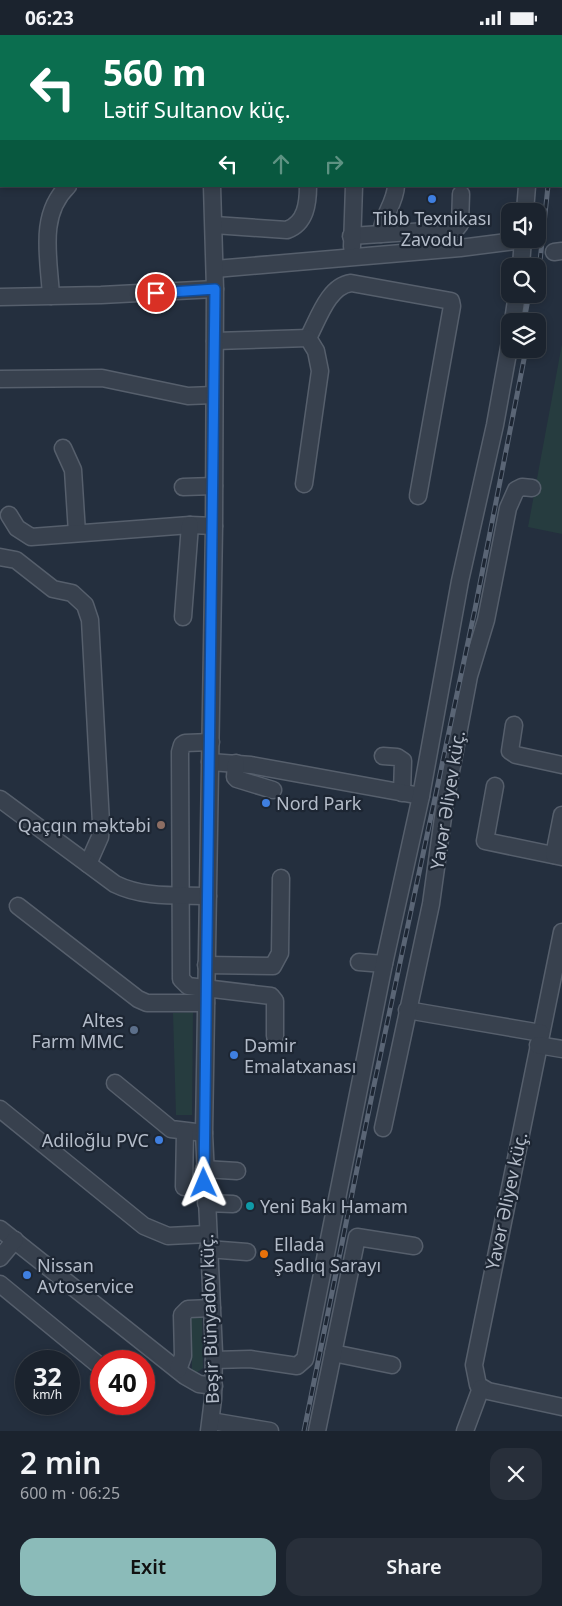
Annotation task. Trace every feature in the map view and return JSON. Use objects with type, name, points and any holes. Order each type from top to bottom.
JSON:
[{"type":"street","points":[[51,297],[48,219],[55,201],[67,187]]},
{"type":"street","name":"Bəşir Bünyadov küç.","points":[[210,1426],[214,1386],[214,1360],[204,1169],[204,1133],[214,526],[215,269],[212,187]]},
{"type":"street","points":[[214,225],[287,230],[294,227],[305,213],[308,187]]},
{"type":"street","points":[[352,257],[351,236],[354,187]]},
{"type":"street","points":[[381,234],[383,220],[394,201],[396,187]]},
{"type":"street","points":[[526,203],[527,187]]},
{"type":"street","points":[[351,236],[456,229],[460,224],[461,194]]},
{"type":"street","points":[[215,269],[460,248],[501,242]]},
{"type":"street","points":[[308,338],[333,291],[344,284],[351,283],[451,301],[452,306],[418,497]]},
{"type":"street","points":[[0,297],[51,297],[215,289]]},
{"type":"street","points":[[214,341],[308,338]]},
{"type":"street","points":[[304,484],[320,371],[316,351],[308,338]]},
{"type":"street","points":[[214,1360],[250,1359],[297,1366],[305,1359],[384,965],[421,797],[458,590],[495,425],[507,358]]},
{"type":"street","points":[[0,379],[102,378],[188,396],[214,395]]},
{"type":"street","points":[[63,448],[73,470],[77,533]]},
{"type":"street","points":[[183,487],[214,486]]},
{"type":"street","name":"Yavər Əliyev küç.","points":[[383,1128],[431,904],[445,803],[469,676],[486,620],[508,508],[516,490],[522,487],[532,488]]},
{"type":"street","points":[[10,515],[17,528],[31,537],[190,525],[214,526]]},
{"type":"street","points":[[183,617],[190,525]]},
{"type":"street","points":[[0,557],[16,560],[53,589],[72,593],[85,605],[90,620],[101,823],[100,837],[88,865]]},
{"type":"street","points":[[514,725],[510,751],[516,755],[562,765]]},
{"type":"street","points":[[211,742],[185,743],[180,747],[179,895],[181,979],[188,985],[271,996],[275,1001],[276,1035]]},
{"type":"street","points":[[382,756],[397,757],[403,761],[402,793]]},
{"type":"street","points":[[210,762],[236,763],[421,797]]},
{"type":"street","points":[[236,763],[235,777],[237,779],[273,790]]},
{"type":"street","points":[[495,786],[485,841],[558,856],[562,815]]},
{"type":"street","points":[[0,799],[88,865],[126,890],[141,893],[208,896]]},
{"type":"street","points":[[206,965],[273,966],[277,963],[280,953],[282,878]]},
{"type":"street","points":[[18,906],[138,999],[147,1003],[206,1003]]},
{"type":"street","name":"Yavər Əliyev küç.","points":[[481,1388],[475,1379],[475,1356],[562,932]]},
{"type":"street","points":[[360,962],[384,965]]},
{"type":"street","points":[[407,1010],[540,1039],[562,1049]]},
{"type":"street","points":[[115,1083],[171,1129],[204,1133]]},
{"type":"street","points":[[0,1109],[144,1226],[168,1236],[208,1242],[247,1252]]},
{"type":"street","points":[[184,1187],[185,1131]]},
{"type":"street","points":[[204,1169],[236,1171]]},
{"type":"street","points":[[206,1203],[233,1204]]},
{"type":"street","points":[[0,1229],[178,1370],[193,1381],[214,1386]]},
{"type":"street","points":[[317,1431],[357,1237],[414,1246]]},
{"type":"street","points":[[0,1258],[15,1240]]},
{"type":"street","points":[[0,1284],[90,1358]]},
{"type":"street","points":[[178,1370],[183,1356],[182,1315],[188,1309],[212,1308]]},
{"type":"street","points":[[333,1353],[392,1365]]},
{"type":"street","points":[[465,1431],[481,1388],[497,1394],[562,1407]]},
{"type":"street","points":[[210,1426],[270,1431]]},
{"type":"green space","points":[[562,344],[562,534],[528,527]]},
{"type":"green space","points":[[193,1012],[192,1115],[176,1115],[173,1013]]},
{"type":"green space","points":[[202,1315],[203,1368],[196,1373],[192,1370],[191,1317]]},
{"type":"railway","points":[[540,258],[548,187]]},
{"type":"railway","points":[[525,313],[527,303]]},
{"type":"railway","points":[[304,1431],[373,1090],[475,609],[524,358]]},
{"type":"place","name":"Tibb Texnikası Zavodu","points":[[432,199]]},
{"type":"place","name":"Nord Park","points":[[266,803]]},
{"type":"place","name":"Qaçqın məktəbi","points":[[161,825]]},
{"type":"place","name":"Altes Farm MMC","points":[[134,1030]]},
{"type":"place","name":"Dəmir Emalatxanası","points":[[234,1055]]},
{"type":"place","name":"Adiloğlu PVC","points":[[159,1140]]},
{"type":"place","name":"Yeni Bakı Hamam","points":[[250,1206]]},
{"type":"place","name":"Ellada Şadlıq Sarayı","points":[[264,1254]]},
{"type":"place","name":"Nissan Avtoservice","points":[[27,1275]]},
{"type":"route","points":[[156,293],[215,289],[214,526],[204,1183]]}]
